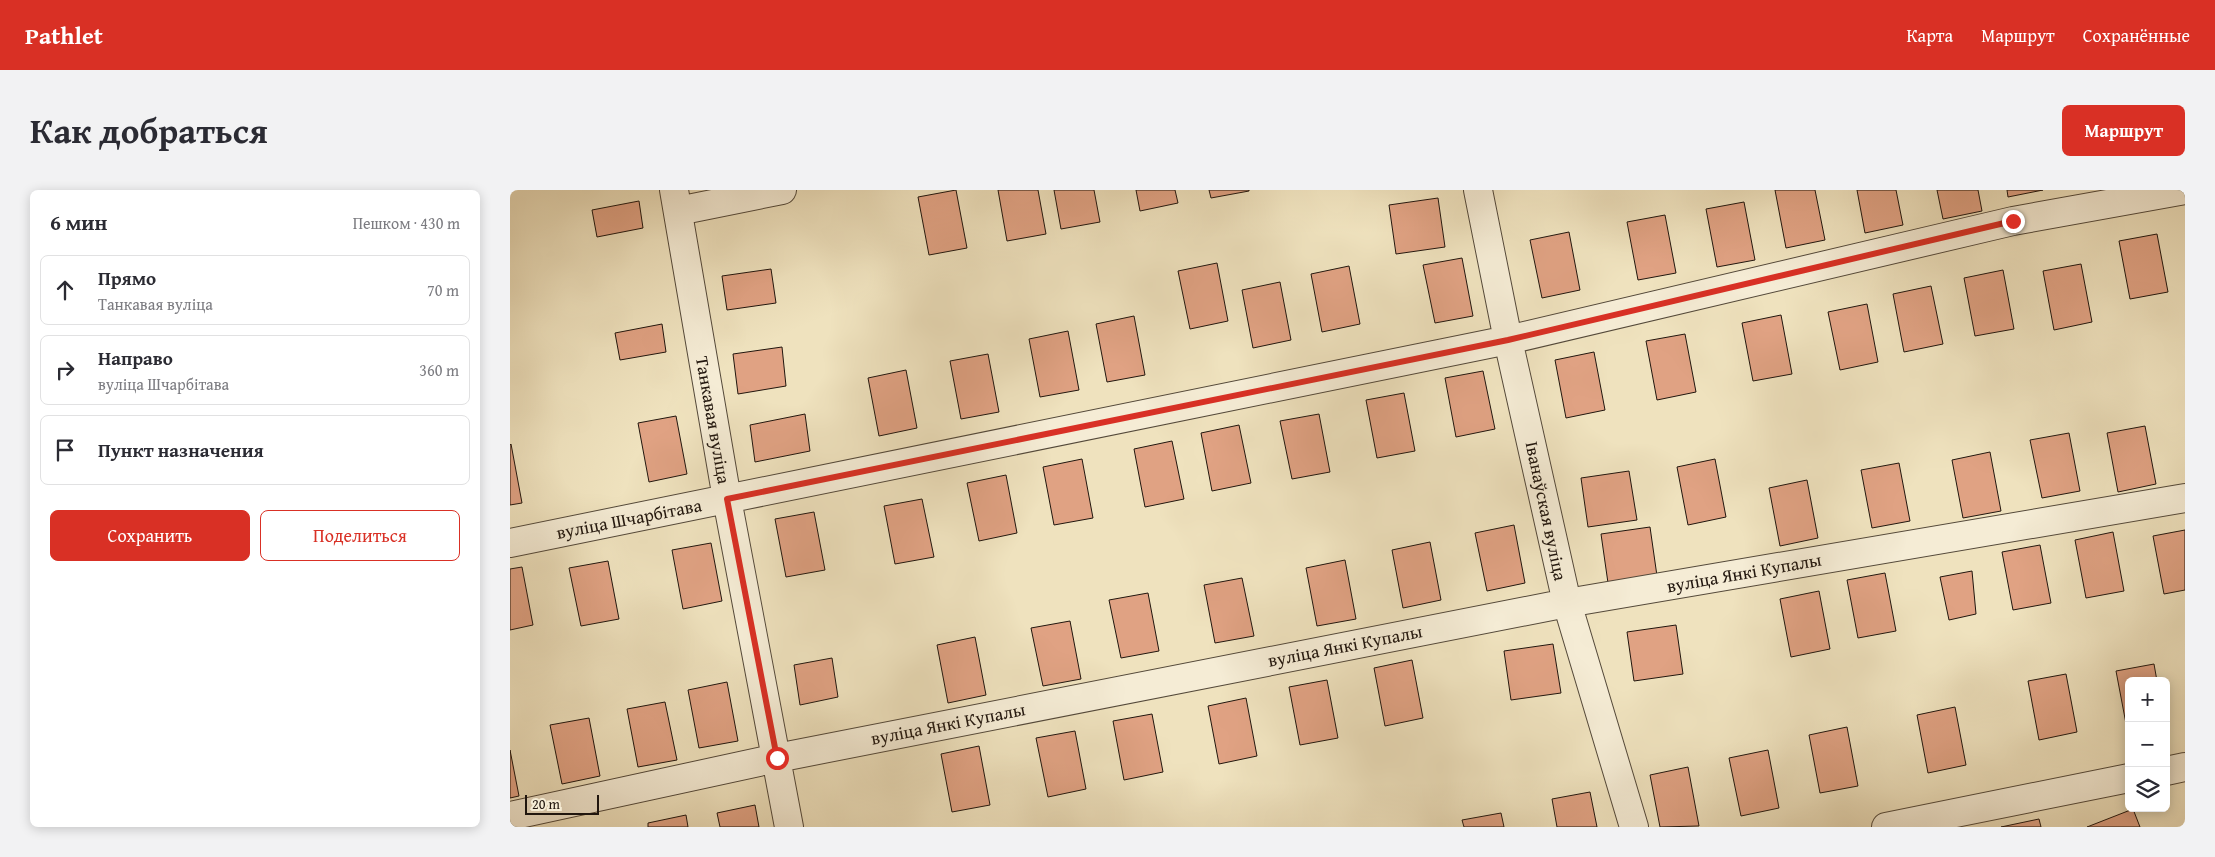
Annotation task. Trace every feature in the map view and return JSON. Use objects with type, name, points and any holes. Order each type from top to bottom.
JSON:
[{"type":"street","points":[[676,200],[782,190]]},
{"type":"street","name":"Іванаўская вуліца","points":[[1478,190],[1508,340],[1567,603],[1634,827]]},
{"type":"street","name":"вуліца Шчарбітава","points":[[510,543],[1508,340],[2013,221],[2185,190]]},
{"type":"street","name":"Танкавая вуліца","points":[[676,200],[727,499],[789,827]]},
{"type":"street","name":"вуліца Янкі Купалы","points":[[510,816],[777,758],[1567,603],[2185,498]]},
{"type":"street","points":[[2170,770],[2185,767]]},
{"type":"street","points":[[1886,827],[2125,779]]},
{"type":"building","points":[[956,190],[967,248],[929,255],[918,197]]},
{"type":"building","points":[[998,190],[1038,190],[1046,234],[1007,241]]},
{"type":"building","points":[[1054,190],[1094,190],[1100,222],[1061,229]]},
{"type":"building","points":[[1136,190],[1175,190],[1178,203],[1140,211]]},
{"type":"building","points":[[1209,190],[1249,190],[1249,191],[1211,198]]},
{"type":"building","points":[[1775,190],[1815,190],[1825,240],[1786,248]]},
{"type":"building","points":[[1857,190],[1896,190],[1903,225],[1865,233]]},
{"type":"building","points":[[1937,190],[1978,190],[1982,211],[1943,219]]},
{"type":"building","points":[[2007,190],[2043,190],[2008,197]]},
{"type":"building","points":[[1438,198],[1445,247],[1396,254],[1389,205]]},
{"type":"building","points":[[639,201],[643,228],[597,237],[592,210]]},
{"type":"building","points":[[1744,202],[1755,260],[1717,267],[1706,209]]},
{"type":"building","points":[[1665,215],[1676,273],[1638,280],[1627,222]]},
{"type":"building","points":[[1569,232],[1580,290],[1542,298],[1530,240]]},
{"type":"building","points":[[2157,234],[2168,292],[2130,299],[2119,241]]},
{"type":"building","points":[[1462,258],[1473,316],[1435,323],[1423,265]]},
{"type":"building","points":[[1217,263],[1228,321],[1190,329],[1178,271]]},
{"type":"building","points":[[2081,264],[2092,322],[2054,330],[2043,271]]},
{"type":"building","points":[[1349,266],[1360,324],[1322,332],[1311,274]]},
{"type":"building","points":[[771,269],[776,303],[727,310],[722,276]]},
{"type":"building","points":[[2003,270],[2014,329],[1975,336],[1964,278]]},
{"type":"building","points":[[1280,282],[1291,340],[1253,348],[1242,290]]},
{"type":"building","points":[[1931,286],[1943,344],[1904,352],[1893,294]]},
{"type":"building","points":[[1867,304],[1878,362],[1840,370],[1828,312]]},
{"type":"building","points":[[1781,315],[1792,374],[1753,381],[1742,323]]},
{"type":"building","points":[[1134,316],[1145,375],[1107,382],[1096,324]]},
{"type":"building","points":[[662,324],[666,352],[620,360],[615,333]]},
{"type":"building","points":[[1068,331],[1079,390],[1040,397],[1029,339]]},
{"type":"building","points":[[1685,334],[1696,392],[1657,400],[1646,341]]},
{"type":"building","points":[[782,347],[786,386],[738,394],[733,354]]},
{"type":"building","points":[[1594,352],[1605,410],[1566,418],[1555,360]]},
{"type":"building","points":[[988,354],[999,412],[961,419],[950,361]]},
{"type":"building","points":[[906,370],[917,428],[879,436],[868,378]]},
{"type":"building","points":[[1483,371],[1495,429],[1456,437],[1445,378]]},
{"type":"building","points":[[1404,393],[1415,451],[1377,458],[1366,400]]},
{"type":"building","points":[[805,414],[810,451],[755,462],[750,425]]},
{"type":"building","points":[[1319,414],[1330,472],[1292,479],[1280,421]]},
{"type":"building","points":[[676,416],[687,474],[649,482],[638,423]]},
{"type":"building","points":[[1239,425],[1251,483],[1212,491],[1201,433]]},
{"type":"building","points":[[2145,426],[2156,484],[2118,492],[2107,433]]},
{"type":"building","points":[[2069,433],[2080,491],[2042,498],[2030,440]]},
{"type":"building","points":[[1172,441],[1184,499],[1145,507],[1134,449]]},
{"type":"building","points":[[510,445],[522,503],[510,505]]},
{"type":"building","points":[[1990,452],[2001,511],[1963,518],[1952,460]]},
{"type":"building","points":[[1082,459],[1093,518],[1054,525],[1043,467]]},
{"type":"building","points":[[1715,459],[1726,517],[1688,525],[1677,467]]},
{"type":"building","points":[[1899,463],[1910,521],[1872,528],[1861,470]]},
{"type":"building","points":[[1629,471],[1637,520],[1588,527],[1581,478]]},
{"type":"building","points":[[1006,475],[1017,533],[979,541],[967,483]]},
{"type":"building","points":[[1807,480],[1818,538],[1780,546],[1769,488]]},
{"type":"building","points":[[922,499],[934,557],[895,564],[884,506]]},
{"type":"building","points":[[814,512],[825,570],[786,577],[775,519]]},
{"type":"building","points":[[1514,525],[1525,583],[1487,591],[1475,533]]},
{"type":"building","points":[[1650,527],[1657,576],[1608,583],[1601,534]]},
{"type":"building","points":[[2185,530],[2185,590],[2164,594],[2153,536]]},
{"type":"building","points":[[2113,532],[2124,591],[2086,598],[2075,540]]},
{"type":"building","points":[[1430,542],[1441,600],[1403,608],[1392,550]]},
{"type":"building","points":[[711,543],[722,601],[683,609],[672,550]]},
{"type":"building","points":[[2040,545],[2051,603],[2013,610],[2002,552]]},
{"type":"building","points":[[1345,560],[1356,619],[1317,626],[1306,568]]},
{"type":"building","points":[[608,561],[619,619],[581,626],[569,568]]},
{"type":"building","points":[[522,567],[533,625],[510,630],[510,569]]},
{"type":"building","points":[[1972,571],[1976,614],[1949,620],[1940,577]]},
{"type":"building","points":[[1885,573],[1896,631],[1858,638],[1847,580]]},
{"type":"building","points":[[1242,578],[1254,636],[1215,643],[1204,585]]},
{"type":"building","points":[[1819,591],[1830,649],[1791,657],[1780,599]]},
{"type":"building","points":[[1148,593],[1159,651],[1121,658],[1109,600]]},
{"type":"building","points":[[1070,621],[1081,679],[1043,686],[1031,628]]},
{"type":"building","points":[[1676,625],[1683,674],[1634,681],[1627,632]]},
{"type":"building","points":[[975,637],[986,695],[948,703],[937,645]]},
{"type":"building","points":[[1553,644],[1561,693],[1511,700],[1504,651]]},
{"type":"building","points":[[832,658],[838,697],[800,705],[794,665]]},
{"type":"building","points":[[1412,660],[1423,718],[1385,726],[1374,668]]},
{"type":"building","points":[[2154,664],[2156,677],[2125,677],[2125,718],[2116,671]]},
{"type":"building","points":[[2066,674],[2077,732],[2039,740],[2028,681]]},
{"type":"building","points":[[1327,680],[1338,738],[1300,745],[1289,687]]},
{"type":"building","points":[[727,682],[738,741],[699,748],[688,690]]},
{"type":"building","points":[[1246,698],[1257,756],[1219,764],[1208,706]]},
{"type":"building","points":[[665,702],[677,760],[638,767],[627,709]]},
{"type":"building","points":[[1955,707],[1966,765],[1928,773],[1917,715]]},
{"type":"building","points":[[1152,714],[1163,772],[1124,780],[1113,721]]},
{"type":"building","points":[[589,718],[600,776],[562,784],[550,725]]},
{"type":"building","points":[[1847,727],[1858,786],[1820,793],[1809,735]]},
{"type":"building","points":[[1075,731],[1086,789],[1048,797],[1036,738]]},
{"type":"building","points":[[979,746],[990,805],[952,812],[941,754]]},
{"type":"building","points":[[510,750],[519,796],[510,798]]},
{"type":"building","points":[[1768,750],[1779,808],[1741,816],[1729,758]]},
{"type":"building","points":[[1688,767],[1699,826],[1660,827],[1650,775]]},
{"type":"building","points":[[1590,792],[1597,827],[1557,827],[1552,799]]},
{"type":"building","points":[[755,805],[759,827],[720,827],[717,813]]},
{"type":"building","points":[[2125,812],[2134,812],[2140,827],[2087,827]]},
{"type":"building","points":[[1501,813],[1504,827],[1464,827],[1462,820]]},
{"type":"building","points":[[686,815],[688,827],[648,827],[648,823]]},
{"type":"building","points":[[2039,819],[2041,827],[2001,827]]},
{"type":"route","points":[[777,758],[727,499],[1508,340],[2013,221]]}]
